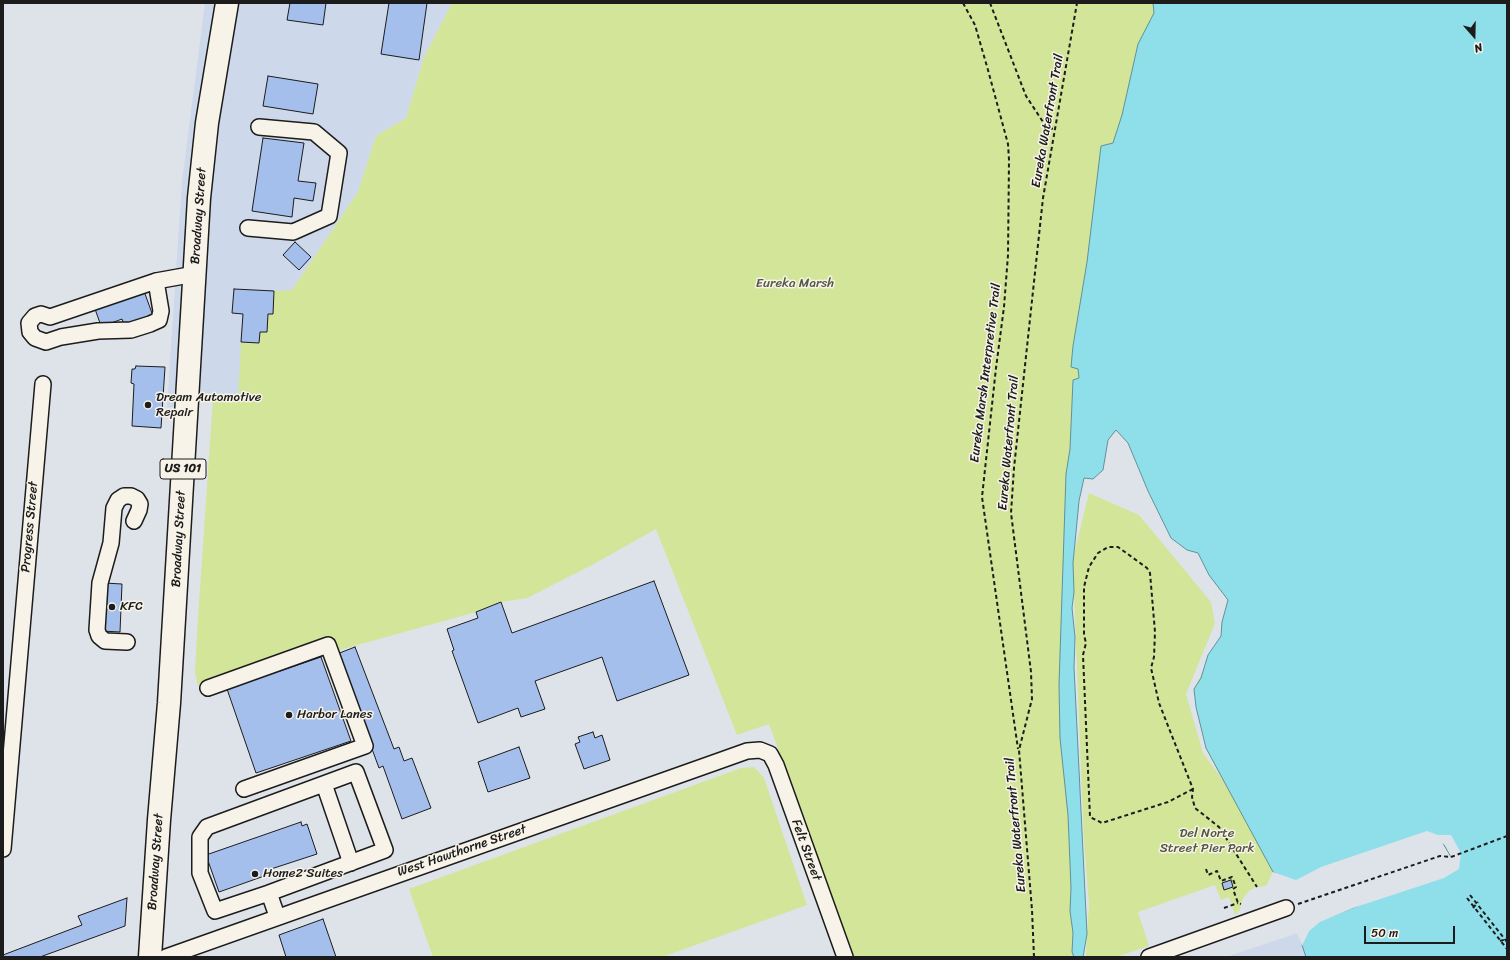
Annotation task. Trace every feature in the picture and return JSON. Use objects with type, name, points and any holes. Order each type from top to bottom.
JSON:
[{"type":"highway","name":"Broadway Street","points":[[150,957],[158,836],[170,695],[199,198],[207,123],[227,3]]},
{"type":"street","points":[[248,228],[294,232],[329,216],[339,153],[314,132],[259,128]]},
{"type":"street","points":[[156,281],[161,311],[158,320],[150,324],[131,330],[98,331],[61,337],[46,342],[35,338],[30,332],[29,323],[34,316],[41,314],[50,317],[156,281],[195,274]]},
{"type":"street","name":"Progress Street","points":[[3,849],[10,669],[43,384]]},
{"type":"street","points":[[127,642],[105,641],[98,636],[97,630],[100,583],[111,543],[114,508],[118,500],[124,496],[131,496],[137,499],[140,504],[140,510],[134,521]]},
{"type":"street","points":[[208,688],[328,646],[365,746],[244,790]]},
{"type":"street","name":"West Hawthorne Street","points":[[166,957],[277,916],[746,751],[760,750]]},
{"type":"street","name":"Felt Street","points":[[760,750],[770,754],[776,765],[844,957]]},
{"type":"street","points":[[356,772],[385,850],[351,863],[215,911],[200,873],[200,837],[207,827],[356,772]]},
{"type":"street","points":[[324,784],[351,863]]},
{"type":"street","points":[[269,893],[277,916]]},
{"type":"street","points":[[1149,957],[1286,908]]},
{"type":"path","name":"Eureka Marsh Interpretive Trail","points":[[963,3],[975,25],[1008,144],[1009,240],[1004,307],[982,497],[1018,750]]},
{"type":"path","points":[[990,3],[1026,96],[1047,128],[1055,129]]},
{"type":"path","name":"Eureka Waterfront Trail","points":[[1034,957],[1032,910],[1018,750],[1032,699],[1031,672],[1013,532],[1012,505],[1043,198],[1077,3]]},
{"type":"path","points":[[1193,789],[1168,802],[1108,821],[1102,822],[1090,817],[1083,655],[1086,643],[1084,635],[1084,587],[1089,567],[1098,553],[1108,547],[1118,547],[1147,568],[1150,573],[1155,632],[1154,657],[1151,668],[1160,703],[1193,789],[1192,798],[1195,808],[1219,827],[1257,886]]},
{"type":"path","points":[[1286,908],[1440,856],[1451,857],[1507,836]]},
{"type":"path","points":[[1206,869],[1208,875],[1217,871],[1221,881],[1232,877],[1236,887],[1233,889],[1240,904],[1224,908]]},
{"type":"path","points":[[1506,940],[1471,896],[1467,899],[1507,949]]},
{"type":"path","points":[[1474,907],[1477,903]]},
{"type":"path","points":[[1500,940],[1506,940]]},
{"type":"shaded area","points":[[205,3],[452,3],[424,57],[406,118],[376,136],[358,192],[292,290],[273,314],[267,332],[259,343],[238,400],[213,399],[167,408],[182,182]]},
{"type":"shaded area","points":[[1298,933],[1306,957],[1226,957]]},
{"type":"green space","name":"Eureka Marsh","points":[[452,3],[1470,3],[1507,290],[1451,835],[1265,857],[1273,872],[1266,886],[1257,887],[1249,891],[1242,900],[1240,910],[1235,915],[1229,897],[1221,900],[1215,885],[1138,912],[1149,946],[1116,957],[1086,957],[1087,934],[1083,957],[854,957],[769,724],[737,735],[656,529],[592,565],[527,598],[501,602],[476,612],[336,651],[332,641],[198,686],[195,672],[197,633],[213,399],[238,400],[241,342],[259,343],[260,332],[267,332],[268,314],[273,314],[274,291],[292,290],[358,192],[376,136],[406,118],[424,57]],"holes":[[[1116,430],[1128,443],[1244,614],[1204,669],[1194,689],[1206,748],[1222,779],[1203,753],[1186,694],[1215,623],[1211,602],[1139,515],[1089,493],[1073,558],[1079,501],[1084,478],[1093,479],[1103,470],[1108,440]],[[1074,594],[1084,841],[1089,905],[1087,933],[1074,667],[1075,637],[1072,608]]]},
{"type":"green space","points":[[754,767],[764,778],[807,905],[662,957],[433,957],[409,889],[741,768]]},
{"type":"water","points":[[1153,3],[1507,3],[1507,957],[1306,957],[1298,933],[1307,926],[1448,870],[1451,857],[1441,840],[1293,884],[1273,872],[1206,748],[1196,707],[1194,689],[1201,678],[1208,655],[1221,636],[1222,622],[1228,600],[1209,575],[1198,553],[1187,550],[1171,538],[1148,491],[1128,443],[1116,430],[1108,440],[1103,470],[1093,479],[1084,478],[1079,501],[1073,563],[1074,592],[1072,608],[1075,637],[1074,667],[1087,934],[1083,957],[1074,957],[1072,952],[1073,933],[1070,911],[1071,888],[1068,815],[1060,738],[1059,685],[1066,474],[1070,449],[1073,380],[1079,378],[1078,369],[1071,367],[1087,262],[1101,146],[1113,143],[1122,115],[1138,44],[1154,13]]},
{"type":"pier","points":[[1427,831],[1438,835],[1451,835],[1461,853],[1459,869],[1444,878],[1353,908],[1320,922],[1309,931],[1302,946],[1296,931],[1306,924],[1335,908],[1446,868],[1451,856],[1445,845],[1440,842],[1314,885],[1293,886],[1272,874],[1273,872],[1296,880],[1321,867]]},
{"type":"building","points":[[290,3],[326,3],[323,25],[287,20]]},
{"type":"building","points":[[389,3],[427,3],[419,60],[381,54]]},
{"type":"building","points":[[268,76],[318,84],[313,114],[263,106]]},
{"type":"building","points":[[263,138],[304,143],[298,181],[316,183],[313,201],[294,198],[292,217],[252,211]]},
{"type":"building","points":[[295,242],[311,257],[299,270],[283,255]]},
{"type":"building","points":[[234,289],[274,291],[273,314],[268,314],[267,332],[260,332],[259,343],[241,342],[243,314],[232,313]]},
{"type":"building","points":[[144,291],[153,316],[125,327],[122,319],[106,325],[100,323],[95,309]]},
{"type":"building","name":"Dream Automotive Repair","points":[[136,366],[165,367],[161,428],[132,426],[134,384],[131,383],[132,369],[135,369]]},
{"type":"building","points":[[654,581],[689,675],[617,701],[602,657],[535,681],[545,709],[521,717],[518,708],[478,723],[452,651],[454,650],[447,629],[478,618],[476,612],[501,602],[512,633]]},
{"type":"building","name":"KFC","points":[[104,583],[122,584],[120,632],[102,631]]},
{"type":"building","points":[[355,647],[394,749],[399,747],[404,761],[412,758],[431,808],[402,819],[383,766],[379,768],[337,654]]},
{"type":"building","name":"Harbor Lanes","points":[[321,657],[351,741],[256,773],[227,689]]},
{"type":"building","points":[[593,732],[595,738],[602,735],[610,760],[584,769],[575,744],[580,742],[578,737]]},
{"type":"building","points":[[519,747],[530,778],[488,792],[478,762]]},
{"type":"building","points":[[301,822],[302,826],[307,824],[317,854],[271,869],[270,874],[219,892],[206,855]]},
{"type":"building","points":[[1231,880],[1233,887],[1224,890],[1222,883]]},
{"type":"building","points":[[127,898],[125,926],[40,957],[3,957],[3,955],[82,925],[78,916]]},
{"type":"building","points":[[323,919],[336,957],[286,957],[279,935]]},
{"type":"place","name":"Dream Automotive Repair","points":[[148,405]]},
{"type":"place","name":"KFC","points":[[112,607]]},
{"type":"place","name":"Harbor Lanes","points":[[289,715]]},
{"type":"place","name":"Home2 Suites","points":[[255,874]]},
{"type":"park label","name":"Del Norte Street Pier Park","points":[[1207,842]]}]
